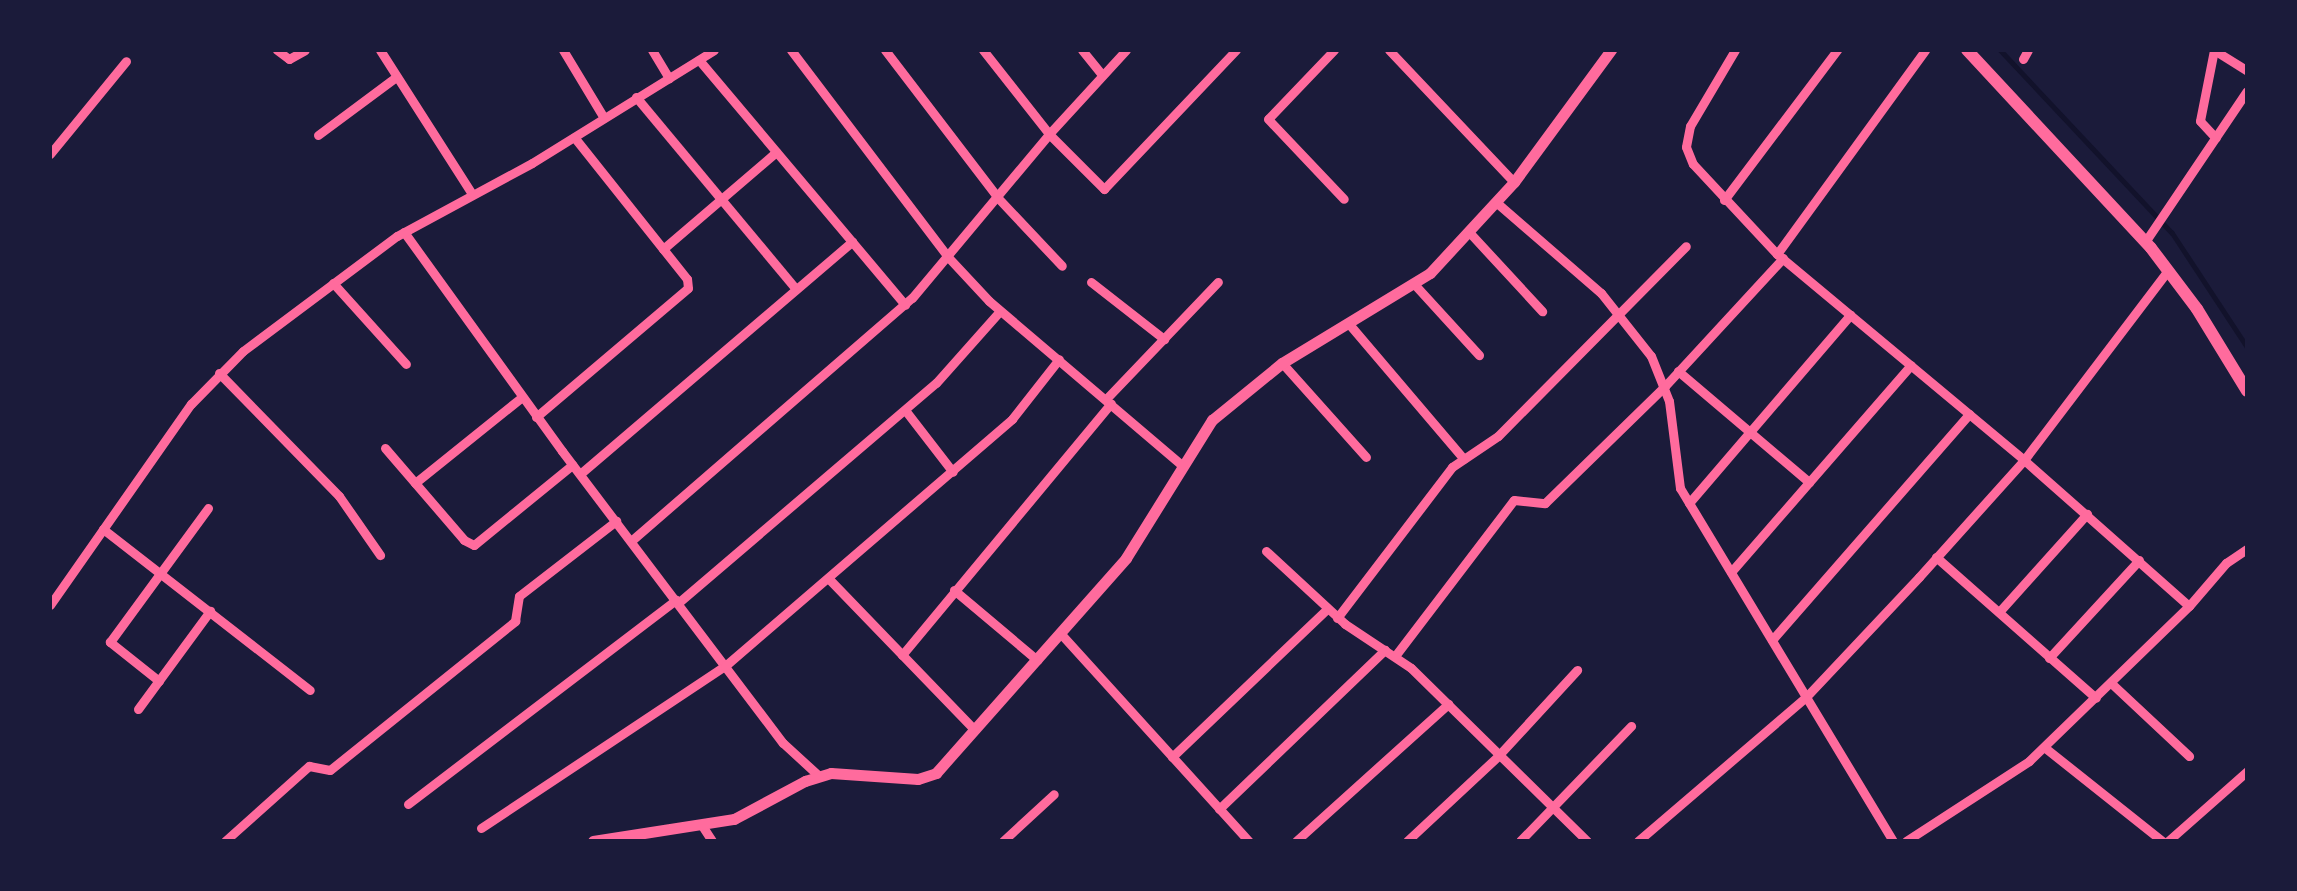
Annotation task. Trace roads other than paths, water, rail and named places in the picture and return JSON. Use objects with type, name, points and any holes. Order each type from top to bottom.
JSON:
[{"type":"main road","points":[[1967,50],[2150,237],[2247,391]]},
{"type":"street","points":[[277,50],[289,60],[305,50]]},
{"type":"street","points":[[380,50],[472,194]]},
{"type":"street","points":[[564,50],[604,118]]},
{"type":"street","points":[[652,50],[669,78]]},
{"type":"street","points":[[50,604],[191,404],[218,373],[404,232],[574,137],[714,50]]},
{"type":"street","points":[[790,50],[948,257],[1000,311],[1182,465]]},
{"type":"street","points":[[885,50],[998,198],[1062,266]]},
{"type":"street","points":[[983,50],[1048,134],[1096,186],[1108,188],[1236,50]]},
{"type":"street","points":[[1082,50],[1102,75]]},
{"type":"street","points":[[631,541],[905,305],[1048,134],[1126,50]]},
{"type":"street","points":[[1334,50],[1268,119],[1344,199]]},
{"type":"street","points":[[1388,50],[1514,182]]},
{"type":"street","points":[[592,841],[734,819],[819,776],[843,772],[929,777],[1037,660],[1140,539],[1212,420],[1282,364],[1414,285],[1497,204],[1611,50]]},
{"type":"street","points":[[1735,50],[1690,126],[1686,147],[1693,164],[1780,256],[2024,460],[2190,606]]},
{"type":"street","points":[[1724,200],[1837,50]]},
{"type":"street","points":[[1394,656],[1514,500],[1544,504],[1665,386],[1780,256],[1924,50]]},
{"type":"street","points":[[2216,138],[2200,121],[2214,50],[2247,71]]},
{"type":"street","points":[[700,60],[905,305]]},
{"type":"street","points":[[50,154],[126,62]]},
{"type":"street","points":[[318,136],[396,77]]},
{"type":"street","points":[[2150,237],[2247,91]]},
{"type":"street","points":[[636,97],[796,289]]},
{"type":"street","points":[[536,416],[686,292],[687,279],[574,137]]},
{"type":"street","points":[[663,248],[776,152]]},
{"type":"street","points":[[1497,204],[1578,271],[1619,314],[1651,356],[1665,386],[1675,469],[1689,503],[1893,841]]},
{"type":"street","points":[[404,232],[576,470],[783,743],[819,776]]},
{"type":"street","points":[[1469,232],[1542,310]]},
{"type":"street","points":[[385,448],[464,540],[474,545],[576,470],[852,242]]},
{"type":"street","points":[[1337,618],[1452,467],[1498,436],[1686,246]]},
{"type":"street","points":[[1638,841],[1806,697],[1936,558],[2024,460],[2168,270]]},
{"type":"street","points":[[1091,282],[1164,339]]},
{"type":"street","points":[[902,655],[1109,402],[1218,282]]},
{"type":"street","points":[[333,283],[406,364]]},
{"type":"street","points":[[1414,285],[1479,355]]},
{"type":"street","points":[[408,804],[677,601],[905,410],[947,372],[1000,311]]},
{"type":"street","points":[[1689,503],[1850,315]]},
{"type":"street","points":[[1349,324],[1464,459]]},
{"type":"street","points":[[482,828],[725,666],[1012,419],[1059,360]]},
{"type":"street","points":[[1282,364],[1366,458]]},
{"type":"street","points":[[1730,572],[1910,365]]},
{"type":"street","points":[[1678,372],[1809,482]]},
{"type":"street","points":[[218,373],[339,496],[380,556]]},
{"type":"street","points":[[414,483],[522,397]]},
{"type":"street","points":[[905,410],[953,472]]},
{"type":"street","points":[[1772,640],[1969,414]]},
{"type":"street","points":[[159,681],[110,642],[208,508]]},
{"type":"street","points":[[1998,612],[2087,514]]},
{"type":"street","points":[[225,841],[309,766],[330,770],[515,622],[519,596],[616,522]]},
{"type":"street","points":[[103,529],[310,690]]},
{"type":"street","points":[[1906,841],[2002,782],[2044,746],[2190,606],[2226,564],[2247,548]]},
{"type":"street","points":[[1266,551],[1337,618],[1394,656],[1448,704],[1587,841]]},
{"type":"street","points":[[1936,558],[2096,698]]},
{"type":"street","points":[[2049,658],[2139,560]]},
{"type":"street","points":[[830,579],[974,730]]},
{"type":"street","points":[[954,590],[1037,660]]},
{"type":"street","points":[[1172,757],[1327,609]]},
{"type":"street","points":[[138,709],[210,611]]},
{"type":"street","points":[[1060,634],[1249,841]]},
{"type":"street","points":[[1218,808],[1385,650]]},
{"type":"street","points":[[1407,841],[1498,756],[1576,670]]},
{"type":"street","points":[[2111,683],[2190,756]]},
{"type":"street","points":[[1296,841],[1448,704]]},
{"type":"street","points":[[1520,841],[1631,726]]},
{"type":"street","points":[[2044,746],[2165,841],[2247,771]]},
{"type":"street","points":[[1003,841],[1054,794]]},
{"type":"street","points":[[701,824],[712,841]]},
{"type":"waterway","points":[[2000,50],[2172,233],[2247,347]]}]
